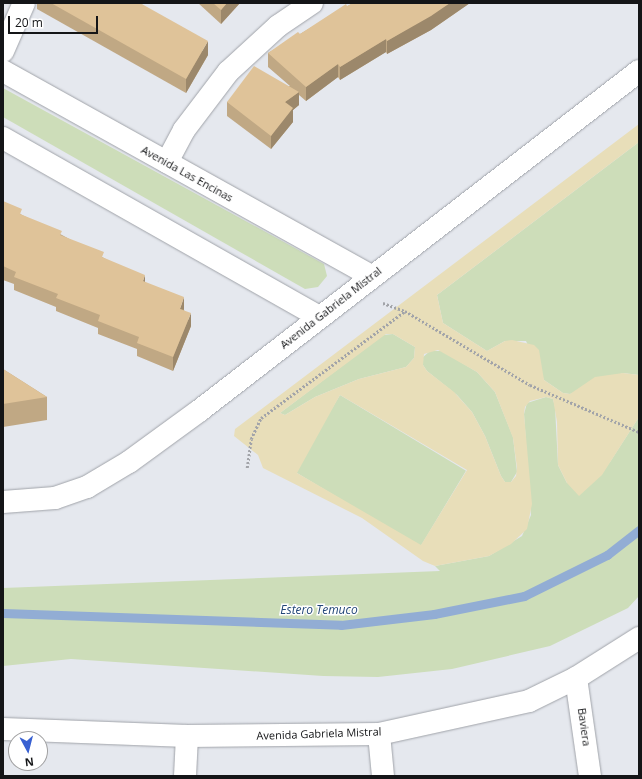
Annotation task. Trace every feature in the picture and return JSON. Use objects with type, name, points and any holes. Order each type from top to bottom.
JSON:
[{"type":"street","points":[[3,50],[24,3]]},
{"type":"street","points":[[167,162],[184,130],[228,72],[278,26],[312,3]]},
{"type":"street","name":"Avenida Las Encinas","points":[[3,71],[371,276]]},
{"type":"street","name":"Avenida Gabriela Mistral","points":[[3,502],[55,498],[86,487],[111,473],[199,411],[371,276],[639,71]]},
{"type":"street","points":[[3,138],[319,317]]},
{"type":"street","name":"Avenida Gabriela Mistral","points":[[3,730],[187,736],[299,737],[379,734],[529,701],[576,678],[639,638]]},
{"type":"street","name":"Baviera","points":[[576,678],[590,776]]},
{"type":"street","points":[[379,734],[383,776]]},
{"type":"street","points":[[185,776],[187,736]]},
{"type":"path","points":[[350,293],[405,311],[530,385],[639,432]]},
{"type":"path","points":[[247,468],[251,439],[261,418],[405,311]]},
{"type":"green space","points":[[3,88],[324,264],[327,276],[318,287],[305,289],[3,117]]},
{"type":"green space","points":[[639,142],[639,375],[623,373],[570,394],[563,393],[544,380],[526,341],[505,341],[487,351],[443,323],[437,295]]},
{"type":"green space","points":[[393,334],[415,347],[414,358],[406,367],[359,379],[315,397],[285,415],[280,413],[383,335]]},
{"type":"green space","points":[[430,351],[442,351],[477,372],[495,392],[513,437],[517,472],[511,482],[505,482],[501,476],[485,436],[472,412],[457,395],[427,371],[423,365],[422,358]]},
{"type":"green space","points":[[340,395],[466,471],[420,547],[294,471]]},
{"type":"green space","points":[[546,397],[553,399],[555,407],[558,465],[567,483],[610,462],[639,417],[639,596],[628,608],[550,646],[452,669],[378,677],[323,676],[71,659],[3,666],[3,588],[440,571],[435,566],[489,556],[522,536],[531,515],[524,414],[527,403]]},
{"type":"sand","points":[[639,124],[639,142],[437,295],[443,323],[487,351],[505,341],[512,340],[534,345],[539,350],[544,380],[563,393],[570,394],[595,377],[623,373],[639,375],[639,417],[602,475],[579,496],[567,483],[558,465],[557,422],[553,399],[546,397],[530,401],[525,407],[524,414],[532,504],[527,529],[511,544],[489,556],[435,566],[423,561],[362,518],[263,468],[258,455],[234,436],[235,429]],"holes":[[[386,334],[393,334],[415,347],[414,358],[406,367],[359,379],[315,397],[285,415],[280,413]],[[438,350],[477,372],[495,392],[513,438],[517,468],[516,476],[511,482],[505,482],[501,476],[485,436],[472,412],[454,392],[427,371],[423,365],[424,354]],[[340,395],[467,470],[421,545],[297,473]]]},
{"type":"building","points":[[51,3],[140,3],[208,41],[186,79]]},
{"type":"building","points":[[213,3],[227,3],[221,10]]},
{"type":"building","points":[[353,3],[450,3],[431,16],[387,41],[386,39],[340,67],[338,64],[306,87],[268,53],[298,32],[300,34],[346,4],[347,6]]},
{"type":"building","points":[[254,66],[299,92],[285,102],[293,108],[271,136],[227,102]]},
{"type":"building","points":[[3,201],[22,209],[20,214],[62,231],[60,235],[104,252],[102,257],[145,275],[143,281],[184,297],[180,309],[191,313],[173,357],[137,343],[139,337],[98,321],[100,315],[56,298],[58,294],[14,277],[16,272],[3,266]]},
{"type":"building","points":[[3,369],[47,397],[3,404]]},
{"type":"waterway","name":"Estero Temuco","points":[[3,613],[341,625],[434,614],[524,596],[607,555],[639,530]]}]
